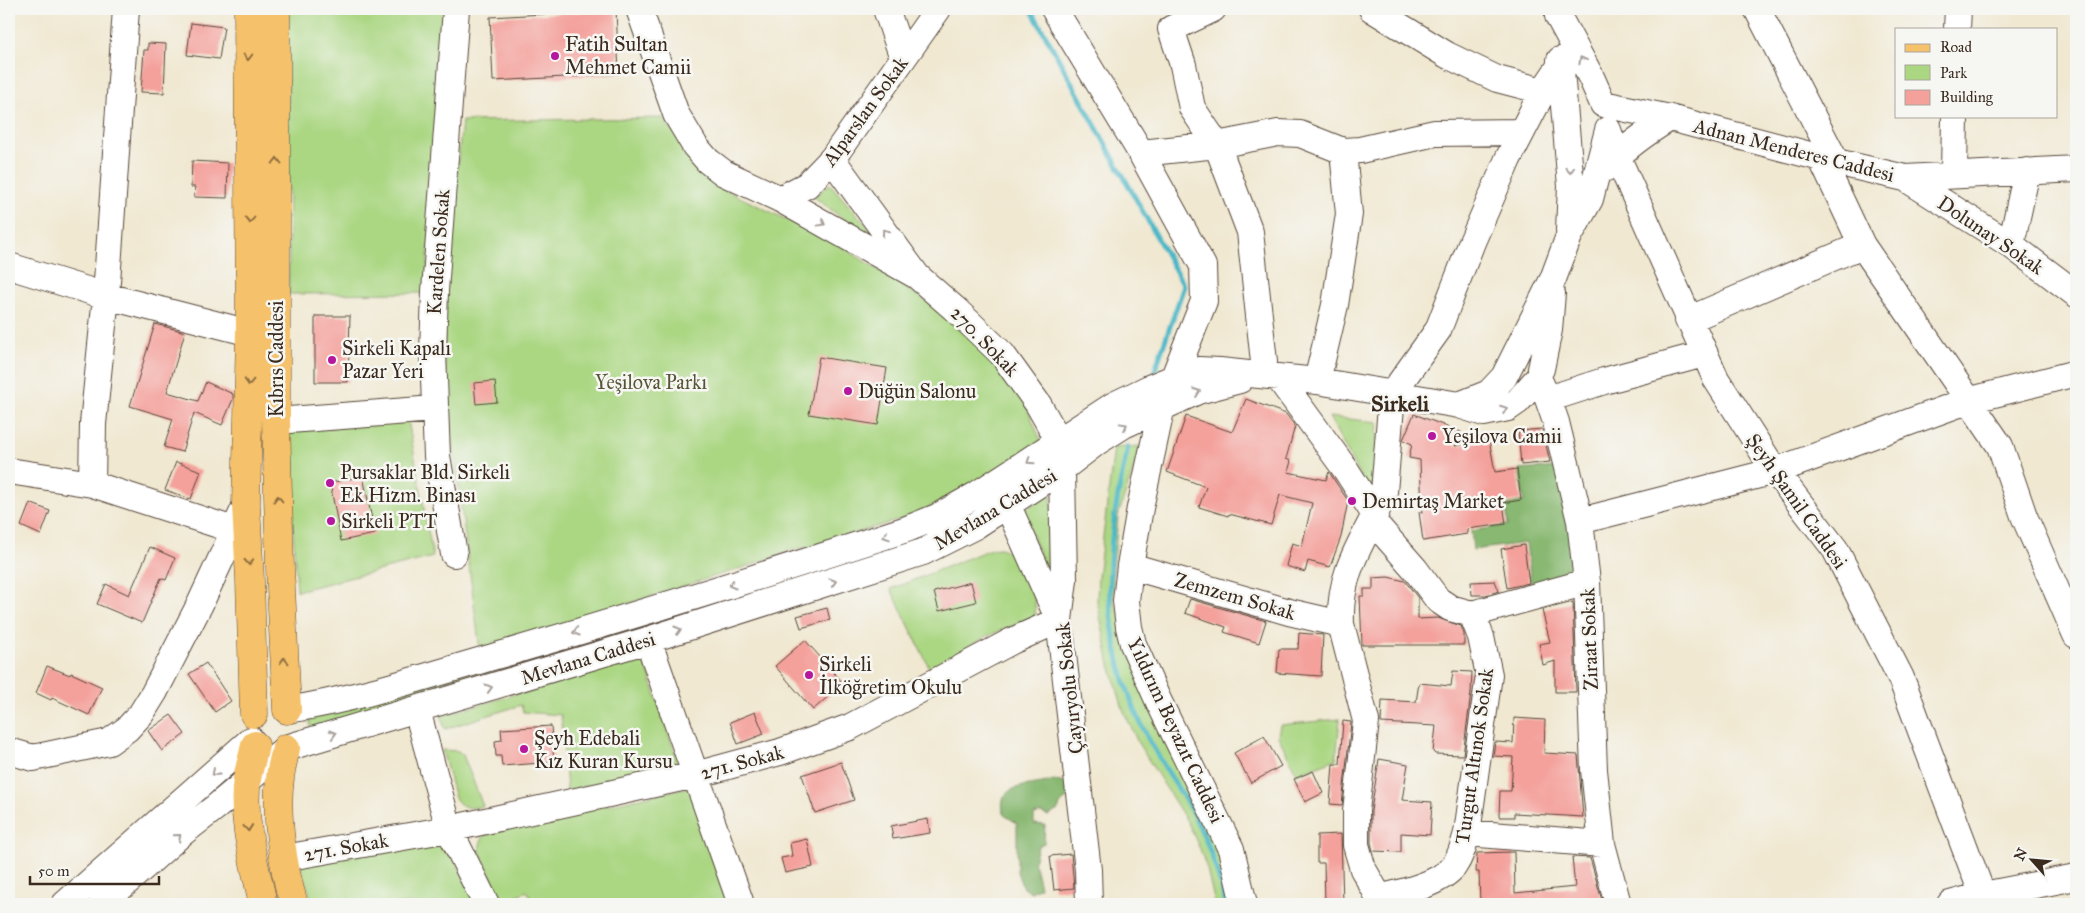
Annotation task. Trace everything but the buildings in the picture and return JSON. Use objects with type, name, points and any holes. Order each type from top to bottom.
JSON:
[{"type":"main road","points":[[248,9],[250,333],[246,505],[254,733],[247,780],[247,810],[250,839],[263,904]]},
{"type":"main road","name":"Kıbrıs Caddesi","points":[[276,9],[276,421],[280,568],[287,710]]},
{"type":"main road","points":[[254,733],[266,706],[280,706],[287,710],[295,722],[294,737],[286,748],[280,779],[284,858],[294,904]]},
{"type":"main road","points":[[254,733],[267,752],[286,748]]},
{"type":"street","points":[[92,484],[93,424],[106,296],[126,9]]},
{"type":"street","name":"Kardelen Sokak","points":[[454,554],[437,456],[434,409],[435,291],[456,9]]},
{"type":"street","points":[[639,9],[676,114],[695,146],[708,161],[724,173],[780,199],[917,276]]},
{"type":"street","points":[[886,9],[903,58]]},
{"type":"street","name":"Alparslan Sokak","points":[[780,199],[807,185],[832,159],[938,9]]},
{"type":"street","points":[[1054,9],[1141,152],[1203,266],[1204,301],[1174,376]]},
{"type":"street","points":[[1213,9],[1171,29],[1184,64],[1192,108],[1217,145],[1250,232],[1264,362],[1269,376],[1341,462],[1373,518],[1416,569],[1438,600],[1450,608],[1472,614],[1586,582]]},
{"type":"street","points":[[1372,9],[1447,55],[1497,78],[1543,91]]},
{"type":"street","points":[[1757,9],[1828,160],[1862,245],[2000,446],[2024,516],[2076,635]]},
{"type":"street","points":[[1958,9],[1958,28]]},
{"type":"street","points":[[1557,13],[1571,186],[1569,236]]},
{"type":"street","points":[[1459,405],[1489,393],[1504,377],[1553,279],[1569,236],[1590,199],[1596,179],[1610,116],[1557,13]]},
{"type":"street","points":[[1379,901],[1363,869],[1356,845],[1356,811],[1366,721],[1341,624],[1341,600],[1346,577],[1384,492],[1392,394],[1438,330],[1472,242],[1522,132],[1543,91],[1560,66]]},
{"type":"street","points":[[1603,104],[1589,98],[1575,102],[1566,113],[1565,127],[1572,139],[1586,144],[1599,141],[1608,130]]},
{"type":"street","name":"Adnan Menderes Caddesi","points":[[1603,104],[1670,118],[1828,160],[1905,178],[2076,169]]},
{"type":"street","points":[[1596,179],[1617,156],[1670,118]]},
{"type":"street","points":[[1954,174],[1955,118]]},
{"type":"street","name":"Şeyh Şamil Caddesi","points":[[1608,130],[1617,156],[1704,354],[1739,416],[1775,471],[1835,549],[1901,678],[1985,900]]},
{"type":"street","points":[[1141,152],[1217,145],[1278,133],[1300,134],[1343,151],[1360,150],[1435,133],[1522,132]]},
{"type":"street","points":[[1317,381],[1335,305],[1349,214],[1343,151]]},
{"type":"street","points":[[832,159],[917,276]]},
{"type":"street","points":[[2011,245],[2027,171]]},
{"type":"street","name":"Dolunay Sokak","points":[[1905,178],[2011,245],[2076,294]]},
{"type":"street","points":[[1688,320],[1862,245]]},
{"type":"street","points":[[9,266],[106,296],[250,333]]},
{"type":"street","name":"270. Sokak","points":[[917,276],[1002,354],[1038,404],[1059,441]]},
{"type":"street","points":[[287,710],[324,704],[412,682],[630,617],[907,529],[937,517],[976,495],[1114,405],[1174,376],[1199,370],[1269,376],[1317,381],[1459,405],[1484,413],[1508,408],[1542,382],[1553,279]]},
{"type":"street","points":[[1511,362],[1510,373],[1512,378],[1520,384],[1604,381],[1704,354]]},
{"type":"street","points":[[1580,520],[1775,471],[1968,401],[2076,373]]},
{"type":"street","points":[[1157,408],[1198,391],[1269,376]]},
{"type":"street","name":"Ziraat Sokak","points":[[1542,382],[1568,465],[1580,520],[1586,582],[1594,770],[1602,844],[1618,904]]},
{"type":"street","name":"Mevlana Caddesi","points":[[102,904],[180,834],[216,807],[286,748],[648,640],[923,552],[975,526],[1062,469],[1097,442],[1157,408]]},
{"type":"street","name":"Yıldırım Beyazıt Caddesi","points":[[1157,408],[1130,566],[1126,601],[1133,644],[1180,748],[1231,849],[1244,904]]},
{"type":"street","points":[[276,421],[434,409]]},
{"type":"street","name":"Çayıryolu Sokak","points":[[1059,441],[1062,469],[1064,580],[1060,620],[1086,850],[1089,904]]},
{"type":"street","points":[[9,471],[92,484],[234,530]]},
{"type":"street","points":[[1007,504],[1060,620]]},
{"type":"street","points":[[9,750],[33,758],[109,742],[127,729],[141,714],[154,693],[200,604],[246,505]]},
{"type":"street","name":"Zemzem Sokak","points":[[1130,566],[1289,612],[1341,624]]},
{"type":"street","name":"Turgut Altınok Sokak","points":[[1379,901],[1407,891],[1444,874],[1454,866],[1467,833],[1489,675],[1481,636],[1472,614]]},
{"type":"street","name":"271. Sokak","points":[[284,858],[449,829],[694,775],[780,752],[850,727],[1012,640],[1060,620]]},
{"type":"street","points":[[648,640],[741,904]]},
{"type":"street","points":[[417,710],[449,829],[486,904]]},
{"type":"street","points":[[65,904],[254,733]]},
{"type":"street","points":[[1467,833],[1602,844]]},
{"type":"street","points":[[1950,904],[1985,900],[2076,878]]},
{"type":"green space","points":[[288,9],[449,9],[425,293],[289,294]]},
{"type":"green space","name":"Yeşilova Parkı","points":[[663,118],[699,165],[725,190],[839,245],[936,307],[982,348],[1025,403],[1041,441],[954,495],[909,517],[792,550],[754,564],[480,650],[446,391],[443,316],[462,121]]},
{"type":"green space","points":[[830,184],[894,257],[814,197]]},
{"type":"green space","points":[[1329,417],[1378,422],[1374,490],[1368,491]]},
{"type":"green space","points":[[408,420],[433,557],[297,591],[287,432]]},
{"type":"green space","points":[[1141,446],[1118,516],[1113,573],[1114,601],[1216,840],[1236,904],[1215,904],[1200,849],[1188,823],[1138,743],[1123,709],[1110,665],[1097,601],[1098,577],[1114,448]]},
{"type":"green space","points":[[1558,467],[1577,571],[1532,590],[1526,543],[1473,550],[1471,531],[1508,525],[1506,505],[1524,501],[1519,470]]},
{"type":"green space","points":[[1051,494],[1056,599],[1023,510]]},
{"type":"green space","points":[[997,500],[933,535],[800,581],[311,731],[309,716]]},
{"type":"green space","points":[[1000,548],[1015,556],[1024,570],[1035,604],[1034,617],[985,637],[930,669],[891,589],[991,549]]},
{"type":"green space","points":[[643,657],[677,759],[672,769],[567,790],[561,715],[523,712],[521,705],[445,729],[441,716]]},
{"type":"green space","points":[[1340,719],[1336,759],[1297,774],[1278,736],[1280,725]]},
{"type":"green space","points":[[442,750],[458,751],[463,755],[483,806],[467,807],[455,798]]},
{"type":"green space","points":[[1054,780],[1070,785],[1071,794],[1060,805],[1058,810],[1048,816],[1041,813],[1034,815],[1034,824],[1045,825],[1044,843],[1038,846],[1034,862],[1040,887],[1031,892],[1023,888],[1017,872],[1017,823],[1004,815],[1002,804],[1004,796],[1010,791]]},
{"type":"green space","points":[[690,787],[733,904],[534,904],[527,891],[503,902],[480,852],[482,840],[490,831]]},
{"type":"green space","points":[[445,837],[476,904],[313,904],[300,865]]},
{"type":"waterway","points":[[1031,9],[1184,286],[1155,370]]},
{"type":"waterway","points":[[1128,447],[1120,485],[1110,558],[1113,629],[1120,664],[1131,700],[1147,736],[1190,808],[1201,831],[1216,867],[1225,904]]},
{"type":"place","name":"Fatih Sultan Mehmet Camii","points":[[555,56]]},
{"type":"place","name":"Sirkeli Kapalı Pazar Yeri","points":[[332,360]]},
{"type":"place","name":"Düğün Salonu","points":[[848,391]]},
{"type":"place","name":"Yeşilova Camii","points":[[1432,436]]},
{"type":"place","name":"Pursaklar Bld. Sirkeli Ek Hizm. Binası","points":[[330,483]]},
{"type":"place","name":"Demirtaş Market","points":[[1352,501]]},
{"type":"place","name":"Sirkeli PTT","points":[[331,521]]},
{"type":"place","name":"Sirkeli İlköğretim Okulu","points":[[809,675]]},
{"type":"place","name":"Şeyh Edebali Kız Kuran Kursu","points":[[524,749]]},
{"type":"district","name":"Sirkeli","points":[[1400,403]]}]
